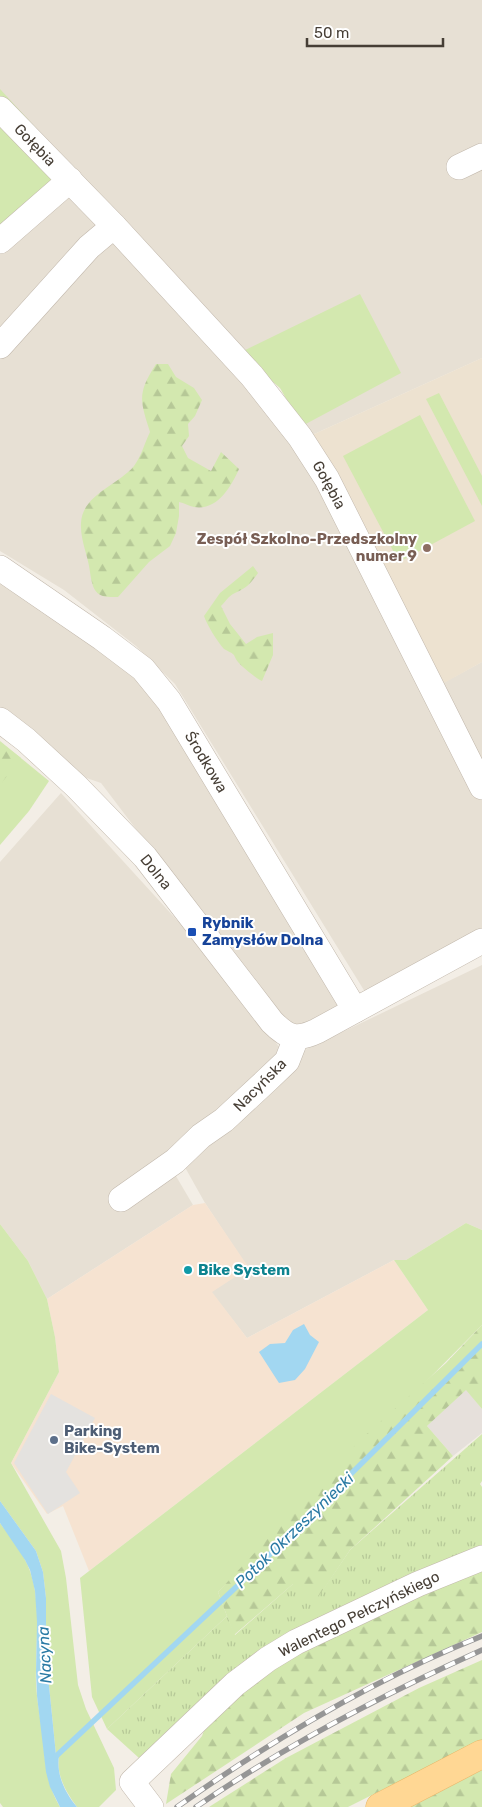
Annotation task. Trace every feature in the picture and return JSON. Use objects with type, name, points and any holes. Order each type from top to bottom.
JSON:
[{"type":"main road","points":[[380,1807],[482,1754]]},
{"type":"street","name":"Gołębia","points":[[0,109],[114,226],[252,376],[300,436],[327,479],[482,787]]},
{"type":"street","points":[[459,167],[482,156]]},
{"type":"street","points":[[0,241],[70,180]]},
{"type":"street","points":[[0,346],[89,247],[114,226]]},
{"type":"street","name":"Środkowa","points":[[0,568],[102,638],[143,669],[170,701],[355,1010]]},
{"type":"street","name":"Dolna","points":[[0,720],[26,740],[71,781],[145,858],[272,1022],[284,1033],[296,1038]]},
{"type":"street","points":[[296,1038],[307,1036],[482,941]]},
{"type":"street","name":"Nacyńska","points":[[121,1199],[175,1161],[201,1136],[224,1120],[260,1087],[287,1061],[296,1038]]},
{"type":"street","name":"Walentego Pełczyńskiego","points":[[151,1807],[132,1782],[235,1684],[268,1659],[296,1642],[418,1584],[482,1558]]},
{"type":"shaded area","points":[[0,0],[482,0],[482,358],[312,435],[443,683],[482,662],[482,765],[281,389],[0,90]]},
{"type":"shaded area","points":[[67,188],[329,481],[482,794],[482,937],[370,1000],[175,684],[136,646],[64,590],[0,551],[0,247]]},
{"type":"shaded area","name":"Zespół Szkolno-Przedszkolny numer 9","points":[[482,358],[482,662],[444,683],[312,435]]},
{"type":"shaded area","points":[[0,581],[123,665],[165,707],[344,1002],[309,1025],[295,1028],[281,1020],[101,783],[75,774],[0,711]]},
{"type":"shaded area","points":[[61,793],[195,940],[284,1053],[173,1171],[193,1205],[47,1299],[28,1261],[0,1224],[0,862]]},
{"type":"shaded area","points":[[482,965],[482,1230],[466,1223],[406,1260],[394,1260],[247,1338],[211,1292],[248,1268],[205,1203],[182,1162],[305,1050]]},
{"type":"shaded area","points":[[205,1203],[249,1268],[212,1292],[247,1338],[394,1260],[428,1310],[89,1571],[63,1506],[47,1514],[11,1463],[59,1372],[55,1337],[47,1299],[193,1205]]},
{"type":"shaded area","points":[[466,1389],[482,1409],[482,1433],[453,1456],[427,1426]]},
{"type":"shaded area","name":"Parking Bike-System","points":[[51,1394],[95,1418],[66,1472],[80,1493],[48,1514],[14,1463]]},
{"type":"green space","points":[[0,89],[76,171],[0,229]]},
{"type":"green space","points":[[360,294],[401,373],[302,426],[280,388],[239,353]]},
{"type":"green space","points":[[156,364],[168,364],[176,377],[194,388],[202,400],[195,416],[188,424],[189,436],[182,446],[188,458],[211,471],[221,452],[239,469],[227,490],[210,505],[194,507],[179,502],[176,533],[170,546],[149,562],[118,597],[105,596],[97,593],[93,585],[82,535],[81,523],[83,513],[87,505],[94,498],[127,473],[139,458],[150,432],[142,404],[143,390]]},
{"type":"green space","points":[[439,393],[482,476],[482,506],[426,399]]},
{"type":"green space","points":[[420,415],[475,521],[399,562],[343,456]]},
{"type":"green space","points":[[253,566],[258,573],[252,581],[232,595],[221,606],[230,624],[246,644],[257,637],[273,633],[273,655],[262,681],[243,667],[233,654],[224,649],[212,633],[204,616],[220,593]]},
{"type":"green space","points":[[0,741],[49,781],[29,811],[0,845]]},
{"type":"green space","points":[[0,742],[21,758],[0,785]]},
{"type":"green space","points":[[466,1223],[482,1230],[482,1325],[218,1592],[227,1616],[107,1729],[92,1697],[80,1578],[428,1310],[394,1260],[406,1260]]},
{"type":"green space","points":[[0,1224],[28,1261],[47,1299],[55,1337],[59,1372],[11,1463],[61,1551],[66,1578],[78,1685],[86,1709],[114,1768],[116,1790],[99,1807],[77,1807],[60,1777],[46,1656],[46,1598],[43,1572],[36,1551],[0,1501]]},
{"type":"green space","points":[[482,1325],[482,1409],[466,1390],[427,1426],[453,1456],[350,1550],[318,1598],[293,1584],[234,1635],[218,1592],[361,1439],[446,1363]]},
{"type":"green space","points":[[482,1434],[482,1481],[480,1484],[482,1487],[482,1553],[287,1637],[147,1761],[139,1758],[107,1729],[227,1616],[235,1635],[294,1583],[318,1597],[350,1550]]},
{"type":"green space","points":[[0,1523],[24,1558],[30,1571],[36,1595],[37,1700],[46,1769],[51,1788],[60,1807],[3,1807],[0,1803]]},
{"type":"green space","points":[[482,1566],[482,1632],[304,1713],[166,1804],[171,1774],[202,1736],[209,1717],[277,1664]]},
{"type":"green space","points":[[482,1660],[482,1740],[348,1807],[209,1807],[286,1758],[419,1688]]},
{"type":"green space","points":[[482,1770],[482,1807],[411,1807]]},
{"type":"water","points":[[304,1324],[310,1335],[319,1342],[305,1369],[295,1380],[279,1383],[259,1352],[270,1344],[285,1343],[293,1330]]},
{"type":"water","name":"Nacyna","points":[[0,1501],[36,1551],[43,1572],[46,1598],[46,1656],[56,1755],[59,1756],[58,1763],[62,1783],[77,1807],[60,1807],[50,1787],[46,1772],[37,1696],[35,1591],[30,1570],[25,1560],[0,1523]]},
{"type":"waterway","name":"Potok Okrzeszyniecki","points":[[52,1760],[250,1574],[482,1344]]},
{"type":"railway","points":[[177,1807],[250,1758],[325,1712],[402,1671],[482,1636]]},
{"type":"railway","points":[[196,1807],[230,1784],[335,1722],[482,1650]]},
{"type":"place","name":"Zespół Szkolno-Przedszkolny numer 9","points":[[427,548]]},
{"type":"place","name":"Rybnik Zamysłów Dolna","points":[[192,932]]},
{"type":"place","name":"Bike System","points":[[188,1270]]},
{"type":"place","name":"Parking Bike-System","points":[[54,1440]]}]
